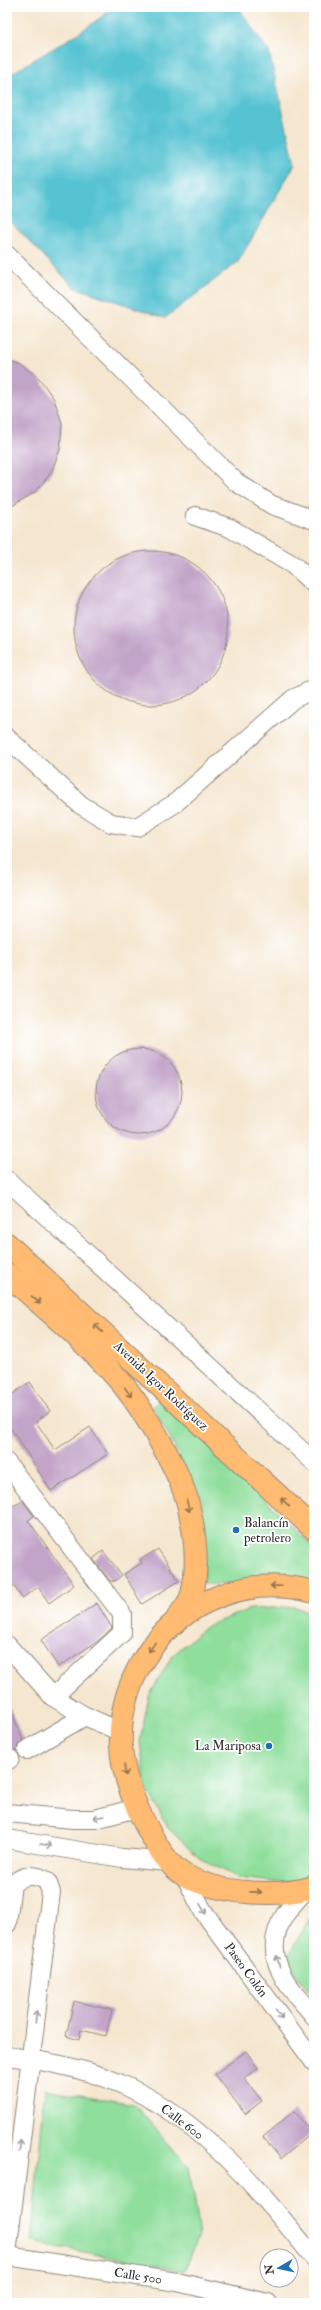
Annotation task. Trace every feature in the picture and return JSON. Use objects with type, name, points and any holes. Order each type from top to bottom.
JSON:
[{"type":"highway","name":"Avenida Igor Rodríguez","points":[[7,1244],[314,1529]]},
{"type":"highway","name":"Avenida Igor Rodríguez","points":[[7,1274],[73,1332],[120,1381],[145,1417],[174,1471],[188,1503],[196,1554],[192,1594],[173,1624]]},
{"type":"highway","points":[[311,1888],[284,1892],[238,1891],[214,1886],[176,1868],[151,1836],[137,1808],[126,1778],[121,1732],[128,1692],[139,1667],[154,1644],[173,1624],[195,1607],[213,1598],[246,1588],[274,1585],[314,1592]]},
{"type":"street","points":[[7,255],[236,482],[272,505],[314,520]]},
{"type":"street","points":[[195,516],[230,528],[294,565],[314,584]]},
{"type":"street","points":[[7,738],[81,805],[110,823],[137,827],[174,804],[293,699],[314,689]]},
{"type":"street","points":[[7,1180],[314,1462]]},
{"type":"street","points":[[7,1463],[122,1614],[122,1634],[53,1697]]},
{"type":"street","points":[[10,1656],[53,1697],[85,1716],[121,1732]]},
{"type":"street","points":[[27,1750],[85,1716]]},
{"type":"street","points":[[7,1813],[73,1819],[95,1818],[137,1808]]},
{"type":"street","points":[[7,1839],[176,1868]]},
{"type":"street","name":"Paseo Colón","points":[[176,1868],[203,1911],[314,2062]]},
{"type":"street","points":[[7,1924],[12,1884],[20,1878],[33,1875],[47,1881],[51,1892],[7,2255]]},
{"type":"street","name":"Paseo Colón","points":[[311,1888],[293,1903],[278,1925],[275,1946],[276,1957],[286,1981],[314,2016]]},
{"type":"street","name":"Calle 600","points":[[7,2056],[56,2064],[92,2073],[130,2088],[171,2111],[231,2162],[314,2258]]},
{"type":"street","name":"Calle 500","points":[[7,2255],[177,2282],[268,2303]]},
{"type":"green space","points":[[162,1398],[314,1548],[314,1584],[204,1584],[202,1500],[153,1406]]},
{"type":"green space","points":[[295,1607],[314,1613],[314,1877],[283,1883],[239,1878],[199,1858],[167,1827],[146,1787],[140,1741],[149,1696],[172,1656],[207,1626],[250,1609]]},
{"type":"green space","points":[[314,1910],[314,1998],[286,1960]]},
{"type":"green space","points":[[45,2089],[134,2104],[189,2167],[199,2236],[184,2271],[31,2242]]},
{"type":"water","points":[[115,7],[238,7],[269,52],[295,164],[238,262],[165,318],[74,287],[7,218],[7,76],[79,33]]},
{"type":"building","points":[[7,359],[19,363],[39,378],[54,399],[62,423],[60,449],[51,473],[35,492],[7,509]]},
{"type":"building","points":[[151,551],[173,554],[187,560],[194,564],[210,579],[219,592],[225,606],[228,628],[225,650],[219,664],[215,671],[200,687],[187,696],[173,702],[151,705],[129,702],[115,696],[108,692],[92,677],[83,664],[77,650],[74,628],[77,606],[83,592],[87,585],[102,569],[115,560],[129,554]]},
{"type":"building","points":[[139,1049],[155,1052],[163,1056],[175,1068],[179,1076],[182,1092],[179,1108],[175,1116],[163,1128],[155,1132],[139,1135],[123,1132],[115,1128],[103,1116],[99,1108],[96,1092],[99,1076],[103,1068],[115,1056],[123,1052]]},
{"type":"building","points":[[30,1382],[50,1411],[36,1422],[55,1450],[90,1427],[108,1454],[51,1491],[7,1422],[7,1398]]},
{"type":"building","points":[[23,1501],[34,1516],[28,1520],[74,1585],[49,1603],[38,1587],[22,1598],[7,1576],[7,1509]]},
{"type":"building","points":[[158,1549],[179,1581],[142,1604],[124,1574],[142,1563],[140,1560]]},
{"type":"building","points":[[103,1551],[122,1575],[115,1581],[110,1581],[93,1559]]},
{"type":"building","points":[[97,1603],[112,1628],[98,1641],[58,1667],[41,1640]]},
{"type":"building","points":[[7,1700],[23,1740],[18,1745],[17,1751],[7,1749]]},
{"type":"building","points":[[74,2001],[112,2010],[106,2036],[81,2030],[79,2040],[66,2036]]},
{"type":"building","points":[[246,2051],[258,2068],[244,2078],[262,2101],[245,2114],[215,2074]]},
{"type":"building","points":[[294,2111],[312,2133],[281,2159],[263,2137]]},
{"type":"place","name":"Balancín petrolero","points":[[236,1530]]},
{"type":"place","name":"La Mariposa","points":[[269,1746]]}]
